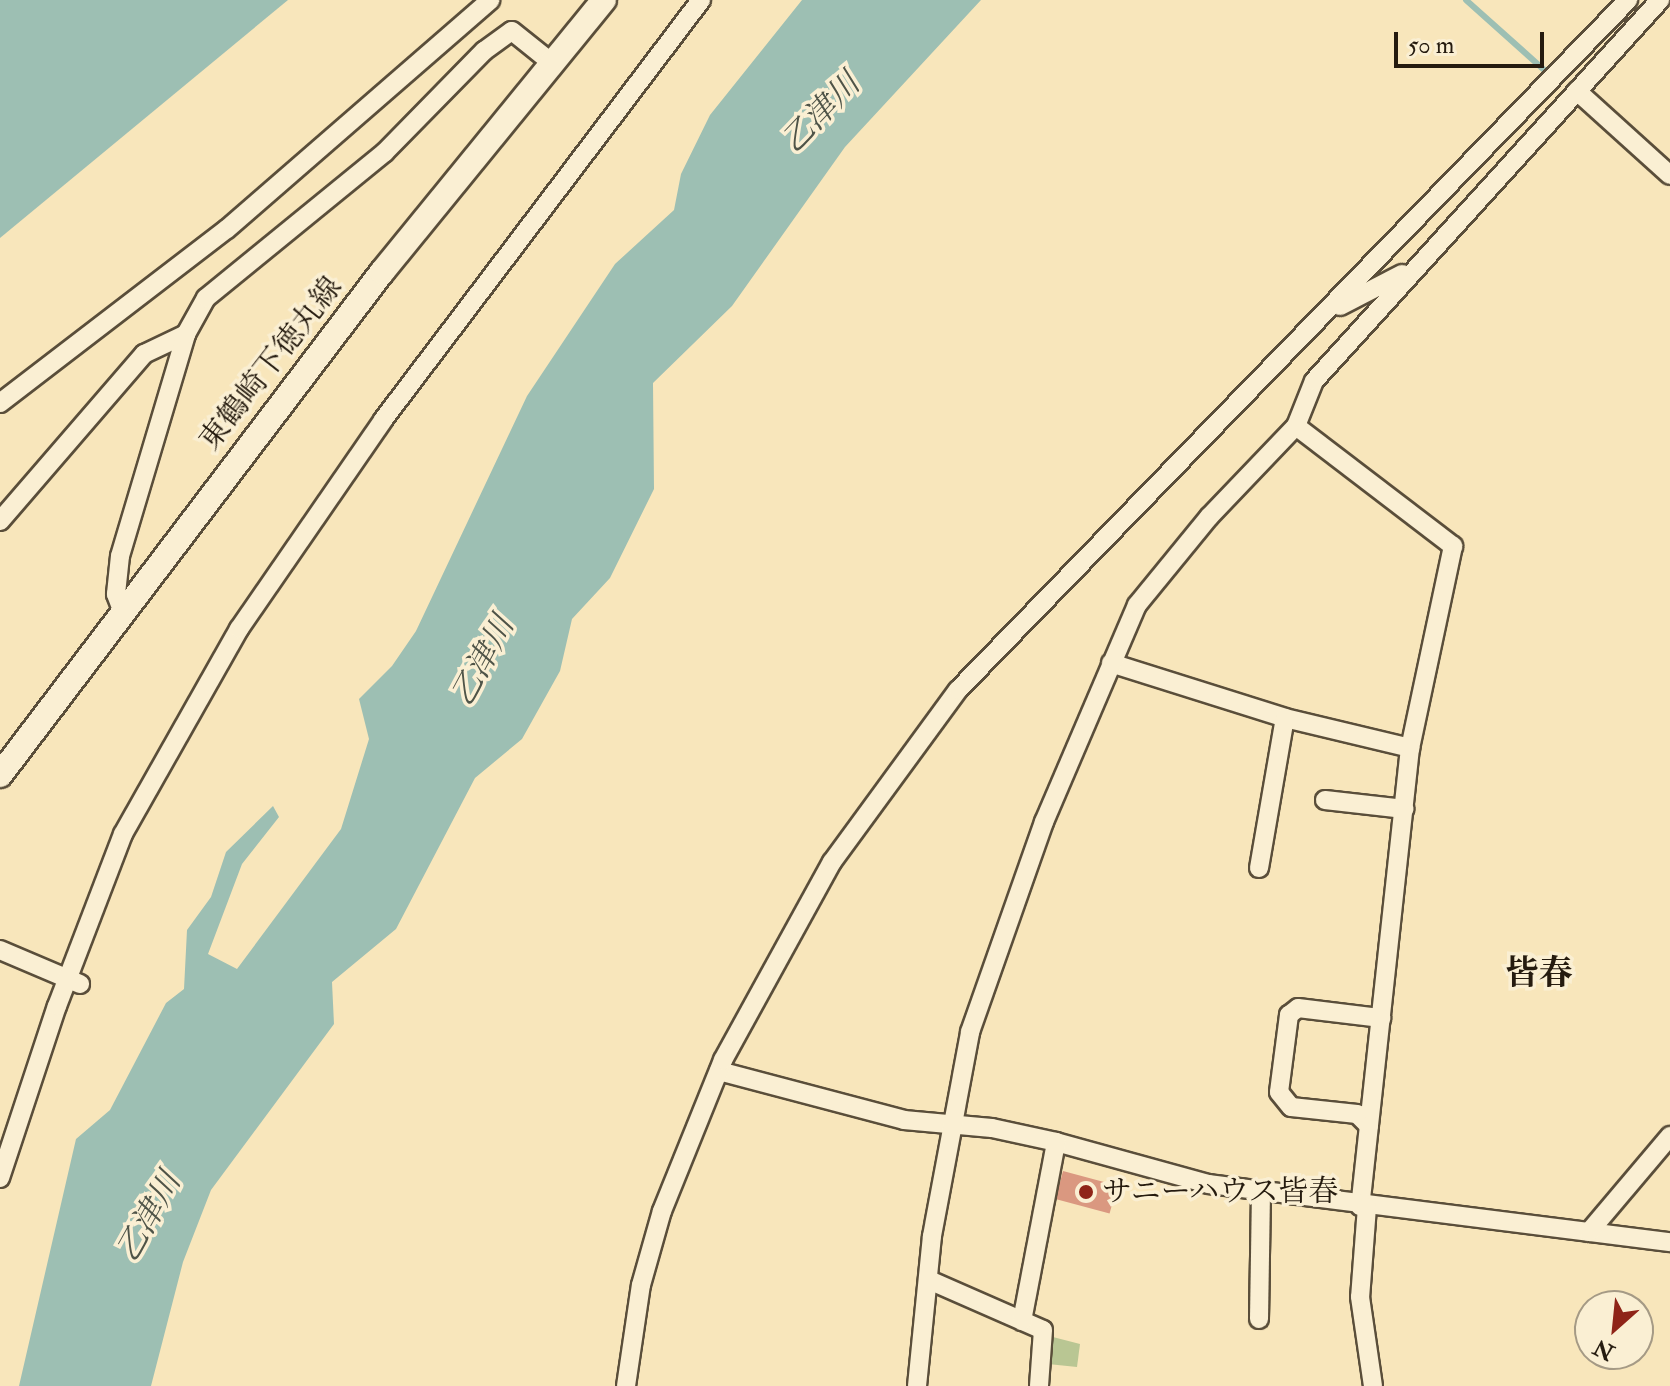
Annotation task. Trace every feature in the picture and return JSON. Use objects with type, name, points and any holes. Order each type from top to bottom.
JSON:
[{"type":"street","points":[[0,403],[227,229],[490,0]]},
{"type":"street","name":"東鶴崎下徳丸線","points":[[0,775],[122,610],[382,272],[604,0]]},
{"type":"street","points":[[0,1178],[74,982],[123,834],[239,629],[383,420],[701,0]]},
{"type":"street","points":[[626,1386],[654,1208],[719,1071],[832,862],[958,690],[1628,0]]},
{"type":"street","points":[[917,1386],[952,1124],[970,1032],[992,962],[1137,605],[1209,517],[1296,426],[1314,381],[1412,269],[1660,0]]},
{"type":"street","points":[[122,610],[116,594],[120,556],[186,334],[206,298],[384,153],[484,51],[512,31],[552,63]]},
{"type":"street","points":[[1577,91],[1670,175]]},
{"type":"street","points":[[1325,314],[1412,269]]},
{"type":"street","points":[[0,521],[144,354],[186,334]]},
{"type":"street","points":[[1296,426],[1453,546],[1410,748],[1369,1126],[1360,1297],[1373,1386]]},
{"type":"street","points":[[1111,663],[1285,718],[1410,748]]},
{"type":"street","points":[[1259,868],[1285,718]]},
{"type":"street","points":[[1325,800],[1404,809]]},
{"type":"street","points":[[0,950],[74,982]]},
{"type":"street","points":[[1369,1126],[1357,1114],[1291,1107],[1279,1092],[1289,1015],[1298,1008],[1381,1018]]},
{"type":"street","points":[[719,1071],[904,1120],[952,1124],[1056,1142],[1209,1184],[1364,1206],[1670,1242]]},
{"type":"street","points":[[1589,1232],[1670,1136]]},
{"type":"street","points":[[1022,1321],[1056,1142]]},
{"type":"street","points":[[1259,1319],[1261,1191]]},
{"type":"street","points":[[929,1280],[1043,1330],[1039,1386]]},
{"type":"green space","points":[[1049,1336],[1080,1344],[1077,1367],[1048,1364]]},
{"type":"water","points":[[0,0],[288,0],[0,238]]},
{"type":"water","name":"乙津川","points":[[802,0],[981,0],[845,147],[732,306],[653,383],[654,489],[610,578],[572,619],[560,671],[522,739],[475,778],[396,929],[332,982],[334,1024],[211,1190],[183,1262],[151,1386],[19,1386],[76,1139],[110,1110],[166,1003],[184,989],[187,930],[211,897],[226,852],[273,806],[279,817],[242,864],[208,954],[237,969],[341,829],[369,739],[359,699],[392,666],[416,631],[527,396],[615,264],[674,210],[681,174],[710,115]]},
{"type":"building","name":"サニーハウス皆春","points":[[1063,1171],[1117,1185],[1110,1214],[1055,1199]]},
{"type":"waterway","points":[[1466,0],[1552,77]]},
{"type":"place","name":"サニーハウス皆春","points":[[1086,1192]]},
{"type":"district","name":"皆春","points":[[1539,974]]}]
